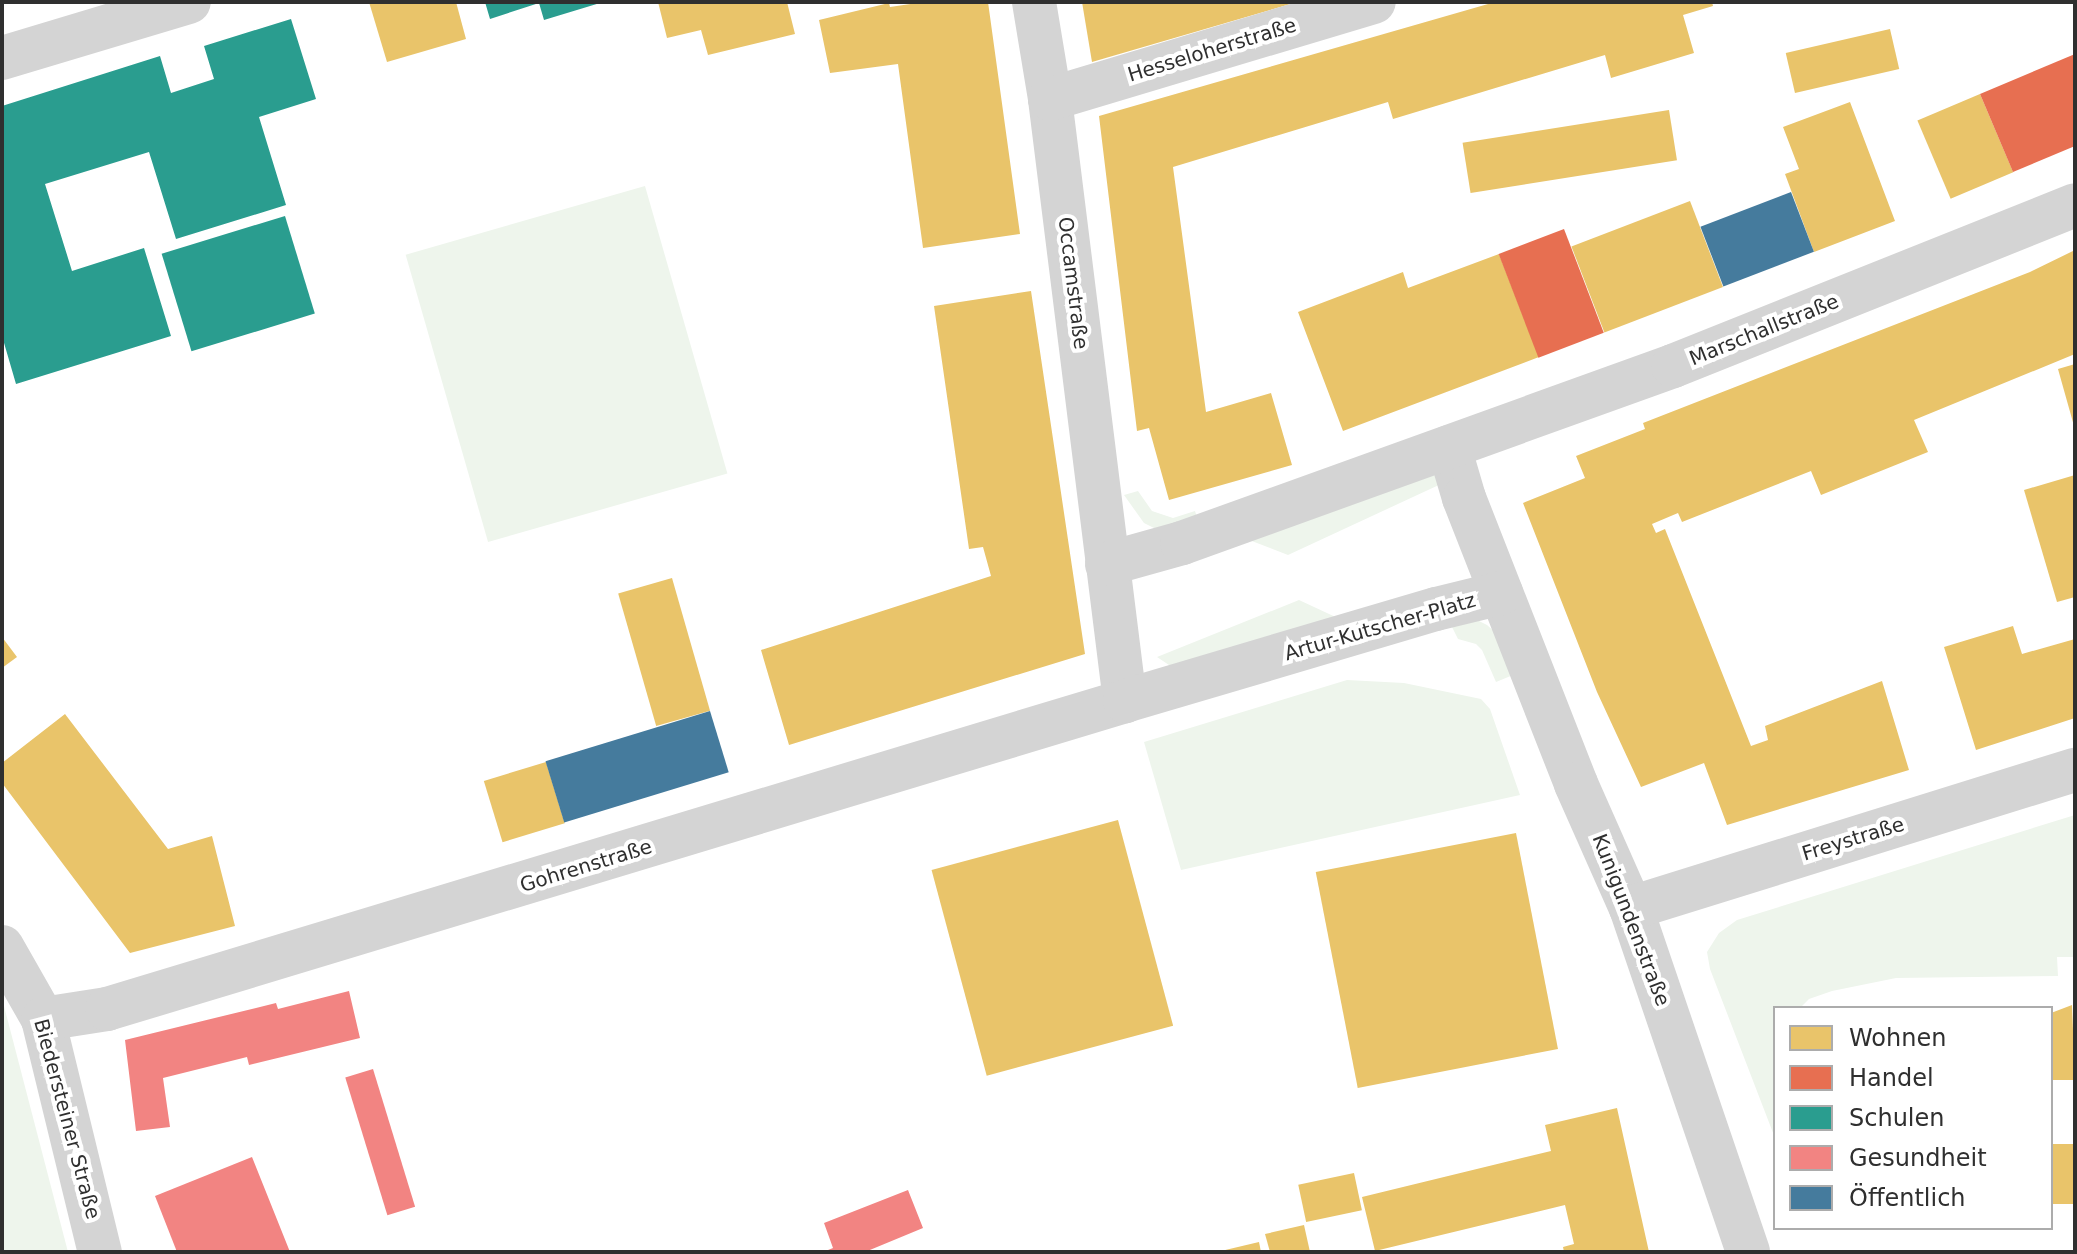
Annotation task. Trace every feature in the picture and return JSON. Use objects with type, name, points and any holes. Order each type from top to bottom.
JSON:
[{"type":"street","points":[[2,58],[189,2]]},
{"type":"street","name":"Occamstraße","points":[[1034,2],[1050,99],[1107,564]]},
{"type":"street","name":"Hesseloherstraße","points":[[1050,99],[1374,2]]},
{"type":"street","name":"Marschallstraße","points":[[1449,447],[1673,366],[2075,205]]},
{"type":"street","points":[[1125,701],[1107,564],[1182,543],[1449,447]]},
{"type":"street","name":"Artur-Kutscher-Platz","points":[[1125,701],[1436,609],[1501,593],[1464,498],[1449,447]]},
{"type":"street","name":"Kunigundenstraße","points":[[1501,593],[1576,784],[1631,908],[1748,1252]]},
{"type":"street","name":"Gohrenstraße","points":[[43,1019],[107,1009],[1125,701]]},
{"type":"street","name":"Freystraße","points":[[1631,908],[2075,770]]},
{"type":"street","name":"Biedersteiner Straße","points":[[2,947],[43,1019],[100,1252]]},
{"type":"shaded area","points":[[645,186],[727,473],[488,542],[406,255]]},
{"type":"shaded area","points":[[1433,472],[1441,484],[1288,555],[1244,538]]},
{"type":"shaded area","points":[[1138,491],[1152,511],[1173,518],[1195,511],[1199,524],[1158,530],[1144,523],[1124,495]]},
{"type":"shaded area","points":[[1299,600],[1342,620],[1172,667],[1157,657]]},
{"type":"shaded area","points":[[1448,619],[1477,620],[1487,625],[1497,634],[1518,673],[1496,682],[1482,650],[1476,644],[1458,639]]},
{"type":"shaded area","points":[[1347,680],[1404,683],[1481,699],[1490,709],[1520,795],[1181,870],[1144,742]]},
{"type":"shaded area","points":[[2075,815],[2075,957],[2057,957],[2058,976],[1896,978],[1832,991],[1809,999],[1802,1006],[1773,1006],[1773,1133],[1710,969],[1707,952],[1719,933],[1737,920]]},
{"type":"shaded area","points":[[2,1003],[4,1006],[68,1252],[2,1252]]},
{"type":"building: Wohnen","points":[[369,2],[456,2],[466,39],[387,62]]},
{"type":"building: Wohnen","points":[[658,2],[787,2],[795,34],[708,55],[701,30],[667,38]]},
{"type":"building: Wohnen","points":[[924,2],[988,2],[1020,234],[923,248],[898,64],[830,73],[819,20],[889,3],[890,7]]},
{"type":"building: Wohnen","points":[[1082,2],[1294,2],[1294,3],[1092,62]]},
{"type":"building: Wohnen","points":[[1495,2],[1712,2],[1713,6],[1683,15],[1694,53],[1611,78],[1605,55],[1393,119],[1388,102],[1173,167],[1206,412],[1271,393],[1292,465],[1169,500],[1149,428],[1137,431],[1099,116]]},
{"type":"building: Wohnen","points":[[1890,29],[1899,69],[1795,93],[1786,53]]},
{"type":"building: Wohnen","points":[[1980,94],[2013,172],[1951,199],[1917,121]]},
{"type":"building: Wohnen","points":[[1850,102],[1895,221],[1814,252],[1785,174],[1799,169],[1783,127]]},
{"type":"building: Wohnen","points":[[1669,110],[1677,160],[1471,193],[1463,143]]},
{"type":"building: Wohnen","points":[[1690,201],[1723,287],[1604,332],[1571,247]]},
{"type":"building: Wohnen","points":[[2075,250],[2075,354],[1914,420],[1928,452],[1821,495],[1811,471],[1682,522],[1678,513],[1652,524],[1656,533],[1665,529],[1751,746],[1768,740],[1765,726],[1882,681],[1909,770],[1727,825],[1704,763],[1641,787],[1597,692],[1523,503],[1585,478],[1576,456],[1645,429],[1643,423],[2030,272]]},
{"type":"building: Wohnen","points":[[1499,254],[1539,357],[1343,431],[1298,312],[1403,272],[1408,288]]},
{"type":"building: Wohnen","points":[[1031,291],[1085,654],[789,745],[761,650],[991,576],[983,547],[969,549],[934,306]]},
{"type":"building: Wohnen","points":[[2075,364],[2075,426],[2074,426],[2058,369]]},
{"type":"building: Wohnen","points":[[2075,475],[2075,597],[2057,602],[2024,490]]},
{"type":"building: Wohnen","points":[[672,578],[710,711],[656,726],[618,593]]},
{"type":"building: Wohnen","points":[[2013,626],[2022,654],[2075,639],[2075,718],[1976,750],[1944,647]]},
{"type":"building: Wohnen","points":[[2,637],[17,657],[2,668]]},
{"type":"building: Wohnen","points":[[65,714],[168,849],[212,836],[235,926],[130,953],[2,783],[2,763]]},
{"type":"building: Wohnen","points":[[546,762],[565,823],[503,842],[484,781]]},
{"type":"building: Wohnen","points":[[1118,820],[1173,1026],[987,1076],[932,870]]},
{"type":"building: Wohnen","points":[[1516,833],[1558,1049],[1358,1088],[1316,872]]},
{"type":"building: Wohnen","points":[[2072,1005],[2075,1080],[2053,1080],[2053,1012]]},
{"type":"building: Wohnen","points":[[1617,1108],[1649,1252],[1564,1252],[1563,1247],[1574,1244],[1565,1205],[1375,1251],[1362,1197],[1551,1151],[1545,1125]]},
{"type":"building: Wohnen","points":[[2053,1144],[2075,1144],[2075,1204],[2053,1204]]},
{"type":"building: Wohnen","points":[[1354,1173],[1362,1210],[1306,1222],[1298,1185]]},
{"type":"building: Wohnen","points":[[1304,1225],[1310,1252],[1270,1252],[1265,1234]]},
{"type":"building: Wohnen","points":[[1259,1242],[1261,1252],[1221,1252],[1221,1251]]},
{"type":"building: Handel","points":[[2075,54],[2075,146],[2013,172],[1980,94]]},
{"type":"building: Handel","points":[[1564,229],[1604,333],[1538,358],[1499,254]]},
{"type":"building: Schulen","points":[[485,2],[600,3],[544,20],[539,3],[490,19]]},
{"type":"building: Schulen","points":[[291,19],[316,99],[259,117],[286,205],[176,239],[149,152],[45,184],[72,271],[144,248],[171,336],[16,384],[2,336],[2,106],[160,56],[171,93],[214,79],[204,46]]},
{"type":"building: Schulen","points":[[285,216],[315,314],[191,351],[162,254]]},
{"type":"building: Gesundheit","points":[[349,991],[360,1038],[249,1065],[247,1057],[163,1078],[170,1127],[136,1131],[125,1040],[276,1003],[278,1009]]},
{"type":"building: Gesundheit","points":[[373,1069],[415,1207],[387,1215],[345,1077]]},
{"type":"building: Gesundheit","points":[[252,1157],[290,1252],[177,1252],[155,1196]]},
{"type":"building: Gesundheit","points":[[908,1190],[923,1228],[865,1252],[823,1252],[833,1248],[824,1223]]},
{"type":"building: Öffentlich","points":[[1791,192],[1814,252],[1723,287],[1700,227]]},
{"type":"building: Öffentlich","points":[[710,711],[729,772],[564,822],[546,761]]}]
